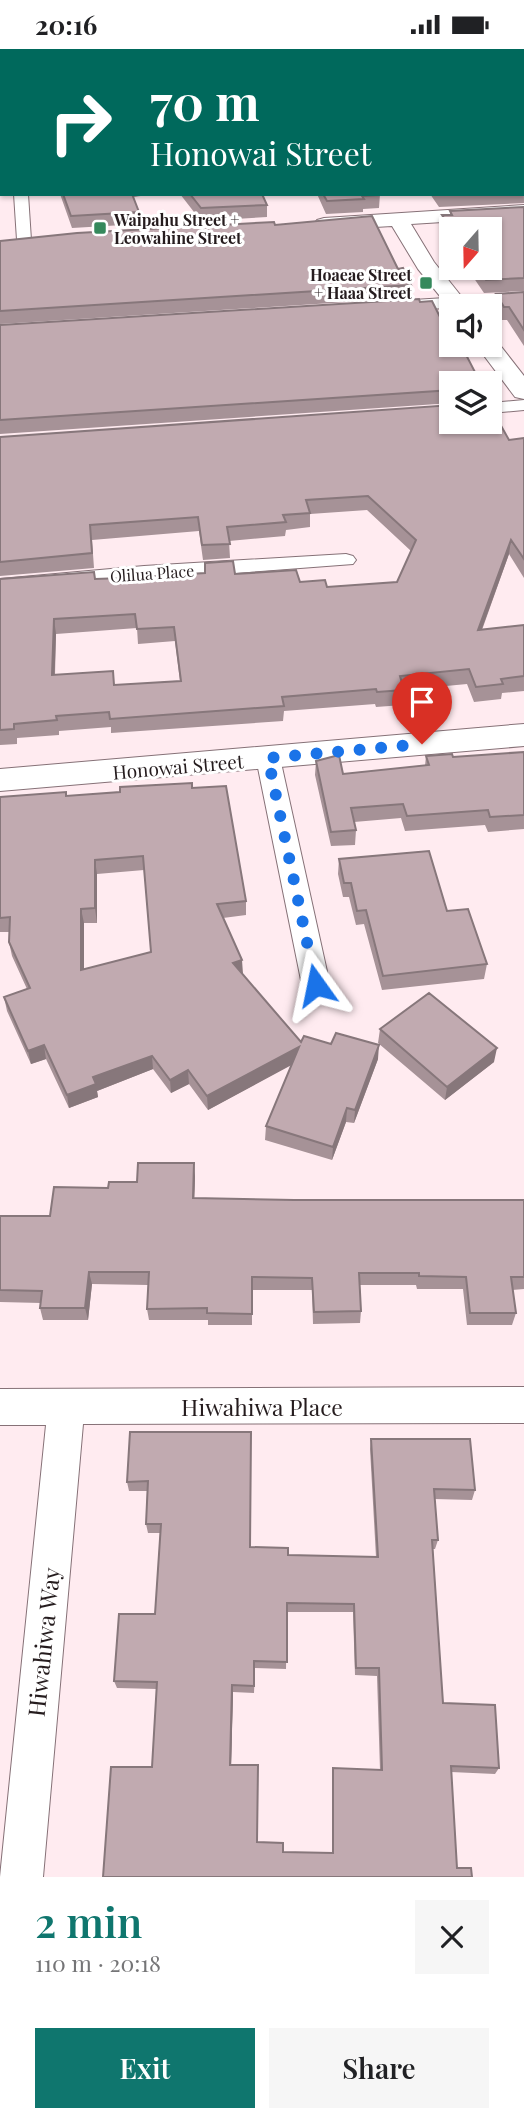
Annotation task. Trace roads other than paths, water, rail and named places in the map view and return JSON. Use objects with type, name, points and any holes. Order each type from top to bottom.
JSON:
[{"type":"street","points":[[0,241],[31,239],[21,196]]},
{"type":"street","points":[[298,225],[524,211]]},
{"type":"street","points":[[398,219],[425,265],[448,294]]},
{"type":"street","points":[[502,300],[524,298]]},
{"type":"street","points":[[386,307],[439,305]]},
{"type":"street","points":[[497,357],[524,392]]},
{"type":"street","points":[[502,407],[524,405]]},
{"type":"street","name":"Olilua Place","points":[[0,585],[144,572],[346,561]]},
{"type":"street","name":"Honowai Street","points":[[0,780],[524,735]]},
{"type":"street","points":[[268,758],[316,985]]},
{"type":"street","name":"Hiwahiwa Place","points":[[0,1407],[524,1405]]},
{"type":"street","name":"Hiwahiwa Way","points":[[21,1877],[66,1407]]},
{"type":"place","name":"Waipahu Street + Leowahine Street","points":[[100,228]]},
{"type":"place","name":"Hoaeae Street + Haaa Street","points":[[426,283]]}]
